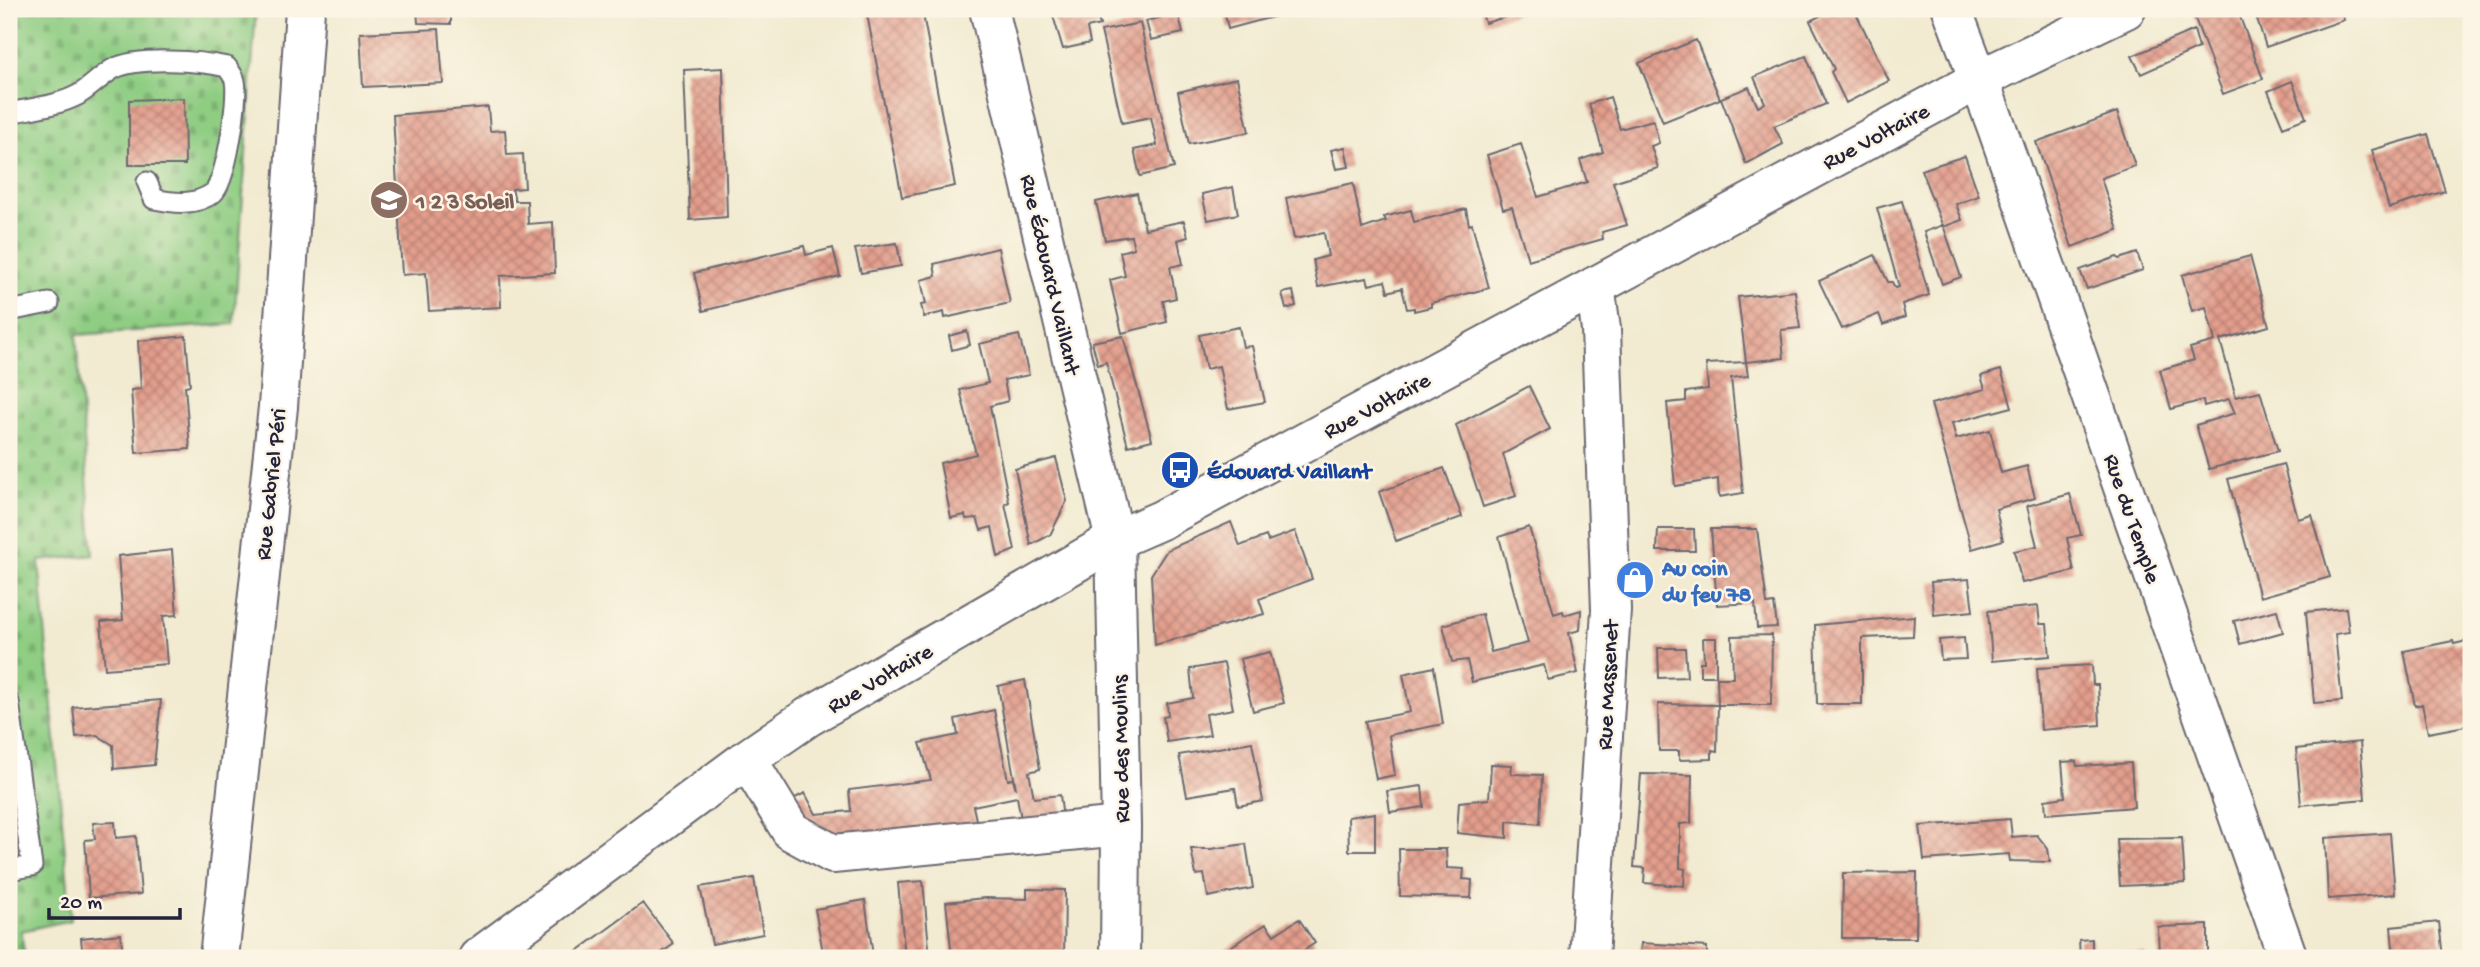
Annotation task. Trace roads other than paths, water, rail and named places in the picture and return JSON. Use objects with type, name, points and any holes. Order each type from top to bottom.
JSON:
[{"type":"street","name":"Rue Gabriel Péri","points":[[219,958],[278,407],[304,9]]},
{"type":"street","name":"Rue Édouard Vaillant","points":[[989,9],[1115,540]]},
{"type":"street","name":"Rue du Temple","points":[[1952,9],[1980,79],[2288,958]]},
{"type":"street","name":"Rue Voltaire","points":[[478,958],[808,717],[1115,540],[1161,520],[1980,79],[2126,9]]},
{"type":"street","name":"Rue Massenet","points":[[1589,958],[1611,610],[1601,329],[1595,286]]},
{"type":"street","name":"Rue des Moulins","points":[[1115,540],[1121,826],[1120,958]]},
{"type":"street","points":[[747,759],[791,831],[833,854],[1121,826]]},
{"type":"lane","points":[[9,113],[59,103],[78,94],[115,68],[140,63],[202,61],[227,67],[235,79],[236,98],[223,173],[215,192],[197,202],[174,203],[154,199],[148,182]]},
{"type":"lane","points":[[9,311],[49,303]]},
{"type":"lane","points":[[9,702],[32,866],[9,870]]},
{"type":"place","name":"1 2 3 Soleil","points":[[389,200]]},
{"type":"place","name":"Édouard Vaillant","points":[[1180,470]]},
{"type":"place","name":"Au coin du feu 78","points":[[1635,580]]}]
